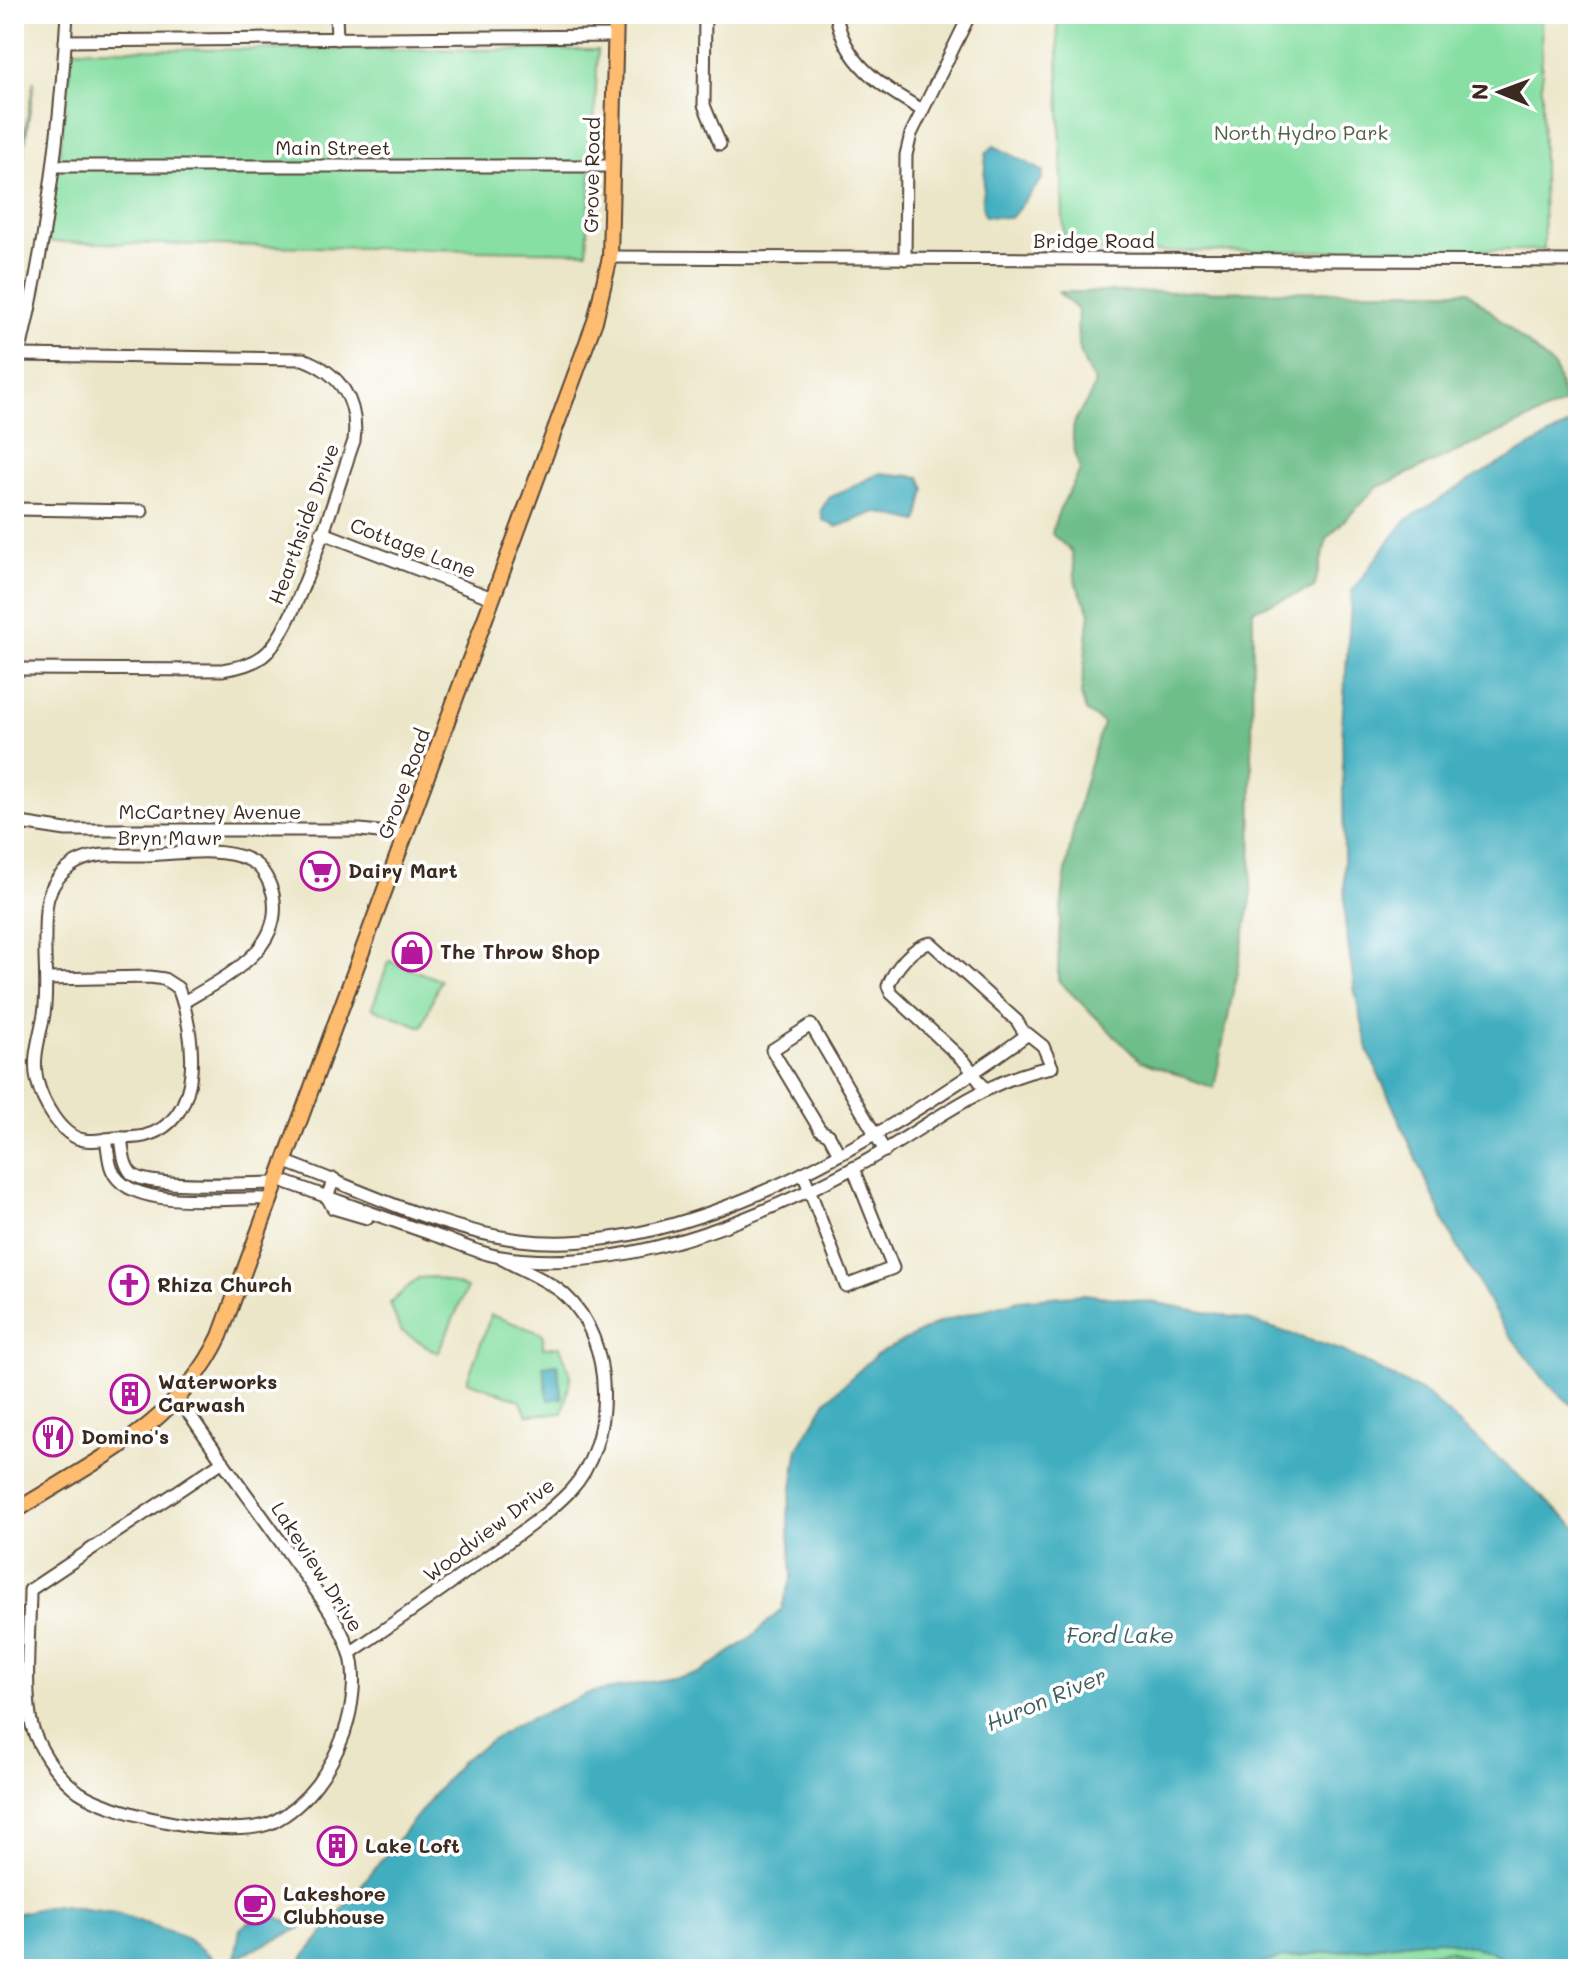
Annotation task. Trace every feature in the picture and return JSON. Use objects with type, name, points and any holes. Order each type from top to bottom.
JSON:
[{"type":"highway","points":[[14,14],[14,21]]},
{"type":"main road","name":"Grove Road","points":[[14,1512],[148,1426],[179,1401],[203,1369],[220,1336],[580,366],[605,287],[610,257],[616,14]]},
{"type":"street","points":[[14,374],[37,274],[54,166],[67,14]]},
{"type":"street","points":[[336,14],[337,39]]},
{"type":"street","points":[[705,14],[704,105],[720,144]]},
{"type":"street","points":[[836,14],[845,44],[863,69],[874,81],[922,110]]},
{"type":"street","points":[[905,259],[906,155],[922,110],[970,14]]},
{"type":"street","points":[[65,41],[615,36]]},
{"type":"street","name":"Main Street","points":[[54,166],[611,166]]},
{"type":"street","name":"Bridge Road","points":[[610,257],[1578,261]]},
{"type":"street","name":"Hearthside Drive","points":[[14,669],[223,670],[246,665],[265,655],[278,638],[321,532],[354,441],[356,422],[353,404],[343,385],[318,365],[303,359],[19,355]]},
{"type":"street","points":[[14,509],[142,511]]},
{"type":"street","name":"Cottage Lane","points":[[321,532],[492,598]]},
{"type":"street","name":"McCartney Avenue","points":[[14,822],[66,830],[360,830],[407,835]]},
{"type":"street","name":"Bryn Mawr","points":[[46,979],[46,897],[68,868],[88,855],[223,855],[251,861],[267,878],[272,892],[271,927],[262,947],[230,974],[184,1002]]},
{"type":"street","points":[[121,1138],[126,1165],[140,1179],[167,1183],[277,1181],[499,1257],[563,1261],[616,1257],[666,1243],[808,1192],[885,1151],[986,1090],[1027,1071],[1052,1067],[1043,1046],[1026,1036],[1017,1021],[936,946],[921,945],[892,975],[888,986],[986,1090]]},
{"type":"street","points":[[150,977],[176,986],[184,1002],[191,1029],[193,1061],[181,1104],[161,1128],[145,1136],[82,1140],[61,1126],[48,1108],[37,1080],[36,1058],[46,979],[150,977]]},
{"type":"street","points":[[839,1154],[829,1135],[820,1130],[772,1050],[811,1025],[878,1134],[885,1151]]},
{"type":"street","points":[[283,1161],[468,1229],[517,1240],[558,1242],[628,1235],[716,1208],[803,1173],[878,1134],[974,1074],[1026,1036]]},
{"type":"street","points":[[106,1139],[112,1171],[124,1184],[145,1196],[270,1199]]},
{"type":"street","points":[[803,1173],[846,1286],[893,1268],[853,1168]]},
{"type":"street","points":[[334,1179],[327,1197],[333,1208],[397,1228],[409,1226]]},
{"type":"street","points":[[389,1219],[396,1203]]},
{"type":"street","points":[[661,1226],[666,1243]]},
{"type":"street","points":[[464,1245],[468,1229]]},
{"type":"street","points":[[558,1242],[563,1261]]},
{"type":"street","name":"Woodview Drive","points":[[350,1653],[523,1531],[572,1489],[592,1452],[602,1413],[603,1376],[594,1335],[566,1296],[499,1257]]},
{"type":"street","points":[[179,1401],[223,1461]]},
{"type":"street","name":"Lakeview Drive","points":[[223,1461],[318,1595],[350,1653],[349,1718],[336,1755],[303,1801],[272,1822],[242,1830],[214,1831],[105,1804],[80,1792],[43,1753],[33,1731],[29,1705],[30,1590],[223,1461]]},
{"type":"green space","name":"North Hydro Park","points":[[1057,14],[1541,14],[1544,250],[1064,252]]},
{"type":"green space","points":[[73,49],[598,50],[587,252],[48,242]]},
{"type":"green space","points":[[34,81],[14,220],[14,190]]},
{"type":"green space","points":[[1468,291],[1555,368],[1565,403],[1376,488],[1327,538],[1314,588],[1253,610],[1251,900],[1214,1088],[1140,1061],[1058,980],[1064,882],[1076,817],[1103,723],[1086,711],[1081,696],[1090,612],[1076,584],[1072,552],[1052,534],[1060,509],[1080,470],[1073,428],[1095,382],[1079,348],[1078,310],[1058,292]]},
{"type":"green space","points":[[389,961],[440,980],[422,1027],[372,1008]]},
{"type":"green space","points":[[433,1277],[467,1288],[438,1353],[400,1330],[390,1303],[418,1278]]},
{"type":"green space","points":[[491,1315],[543,1334],[543,1348],[560,1346],[571,1376],[563,1413],[527,1415],[520,1400],[467,1381]]},
{"type":"green space","points":[[1437,1939],[1490,1951],[1524,1969],[1245,1969],[1280,1958]]},
{"type":"green space","points":[[1449,1950],[1495,1969],[1247,1969]]},
{"type":"water","points":[[994,146],[1043,171],[1042,179],[1011,218],[985,216],[982,206],[986,153]]},
{"type":"water","points":[[1578,420],[1578,1410],[1548,1384],[1502,1325],[1450,1233],[1369,1053],[1355,992],[1345,923],[1342,723],[1352,591],[1380,553],[1405,521],[1475,477]]},
{"type":"water","points":[[880,473],[920,477],[925,489],[918,522],[876,512],[837,527],[823,520],[821,510],[829,498]]},
{"type":"water","name":"Ford Lake","points":[[1084,1294],[1157,1303],[1248,1320],[1343,1351],[1426,1394],[1578,1529],[1578,1969],[1524,1969],[1490,1951],[1437,1939],[1280,1958],[1245,1969],[294,1969],[461,1761],[514,1726],[589,1693],[700,1673],[748,1640],[781,1610],[792,1577],[788,1514],[798,1448],[826,1401],[876,1355],[940,1322],[1019,1300]]},
{"type":"water","points":[[557,1364],[562,1398],[548,1400],[543,1366]]},
{"type":"water","points":[[55,1905],[116,1913],[183,1936],[228,1969],[14,1969],[14,1914]]},
{"type":"water","points":[[275,1916],[301,1928],[235,1958],[240,1929],[249,1922]]},
{"type":"place","name":"Dairy Mart","points":[[320,871]]},
{"type":"place","name":"The Throw Shop","points":[[412,952]]},
{"type":"place","name":"Rhiza Church","points":[[129,1285]]},
{"type":"place","name":"Waterworks Carwash","points":[[130,1394]]},
{"type":"place","name":"Domino's","points":[[53,1437]]},
{"type":"place","name":"Lake Loft","points":[[337,1846]]},
{"type":"place","name":"Lakeshore Clubhouse","points":[[255,1905]]},
{"type":"water label","name":"Huron River","points":[[1046,1699]]}]
